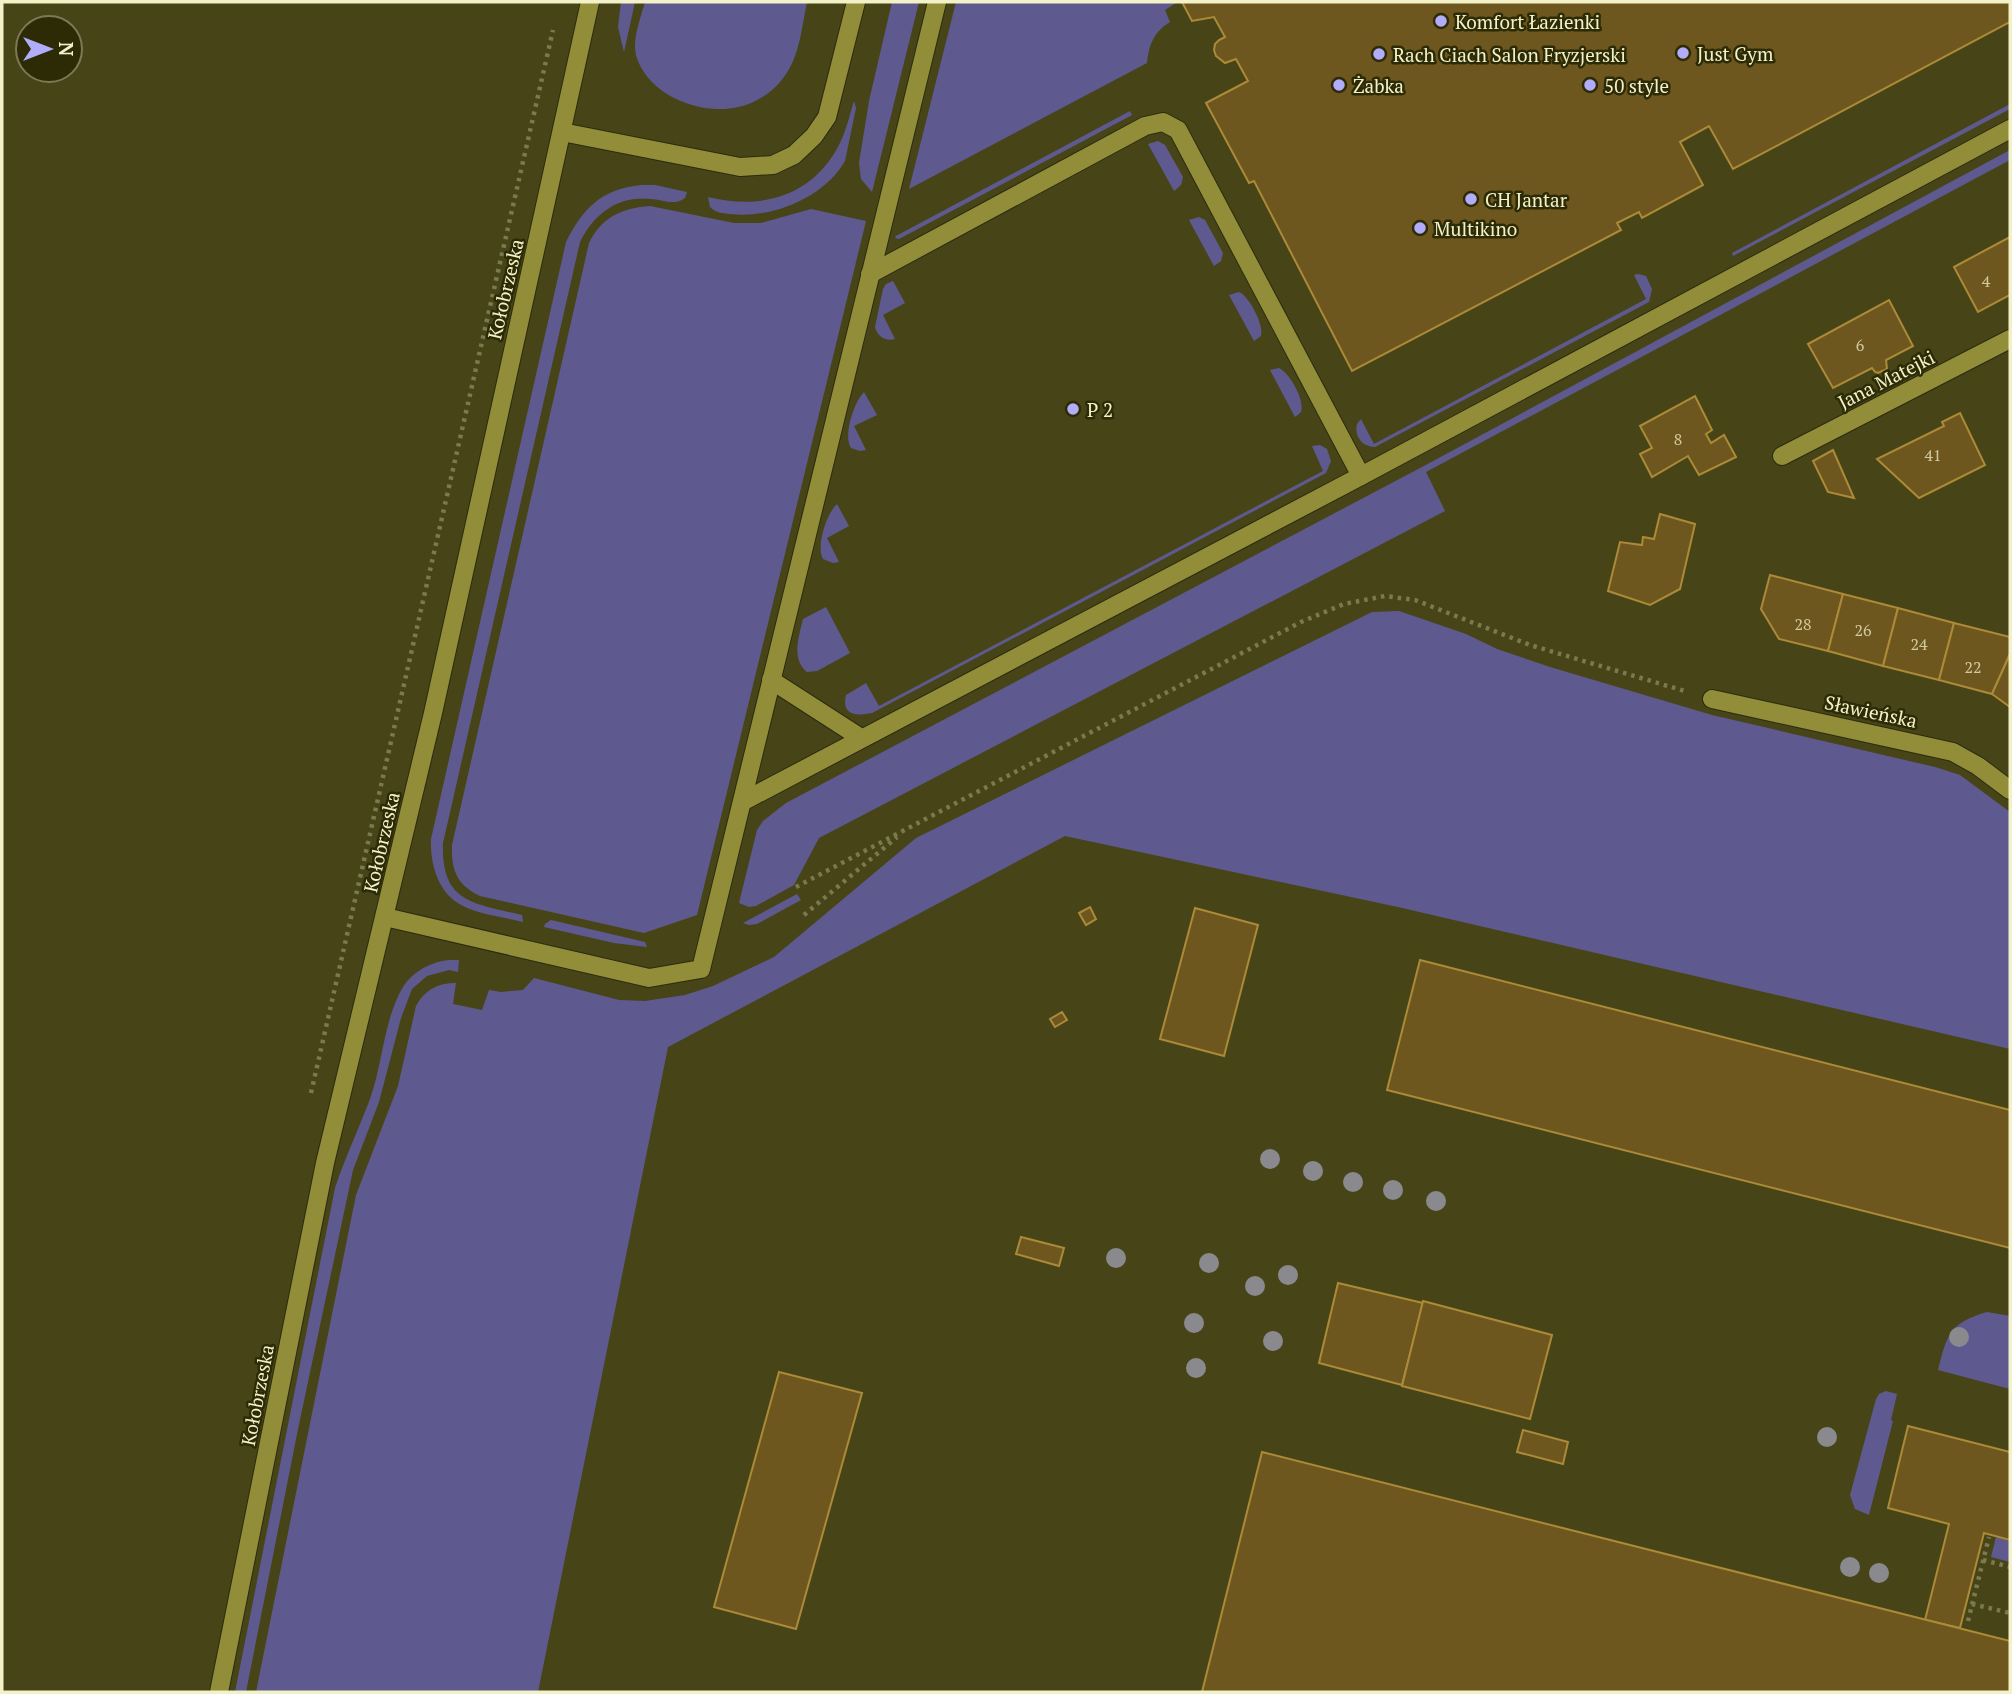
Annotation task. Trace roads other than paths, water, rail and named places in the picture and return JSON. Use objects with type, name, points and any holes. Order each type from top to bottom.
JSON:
[{"type":"street","name":"Kołobrzeska","points":[[219,1692],[322,1176],[433,713],[590,2]]},
{"type":"street","points":[[562,132],[740,167],[773,165],[793,155],[814,136],[827,117],[856,2]]},
{"type":"street","points":[[385,917],[649,978],[701,969],[937,2]]},
{"type":"street","points":[[870,274],[1145,126],[1163,122],[1178,131],[1360,476]]},
{"type":"street","points":[[741,802],[2010,129]]},
{"type":"street","name":"Jana Matejki","points":[[1782,456],[2010,340]]},
{"type":"street","points":[[771,680],[861,738]]},
{"type":"street","name":"Sławieńska","points":[[1712,699],[1953,752],[1978,766],[2010,790]]},
{"type":"place","name":"Komfort Łazienki","points":[[1441,21]]},
{"type":"place","name":"Just Gym","points":[[1683,53]]},
{"type":"place","name":"Rach Ciach Salon Fryzjerski","points":[[1379,54]]},
{"type":"place","name":"Żabka","points":[[1339,85]]},
{"type":"place","name":"50 style","points":[[1590,85]]},
{"type":"place","name":"CH Jantar","points":[[1471,199]]},
{"type":"place","name":"Multikino","points":[[1420,228]]},
{"type":"place","name":"P 2","points":[[1073,409]]}]
